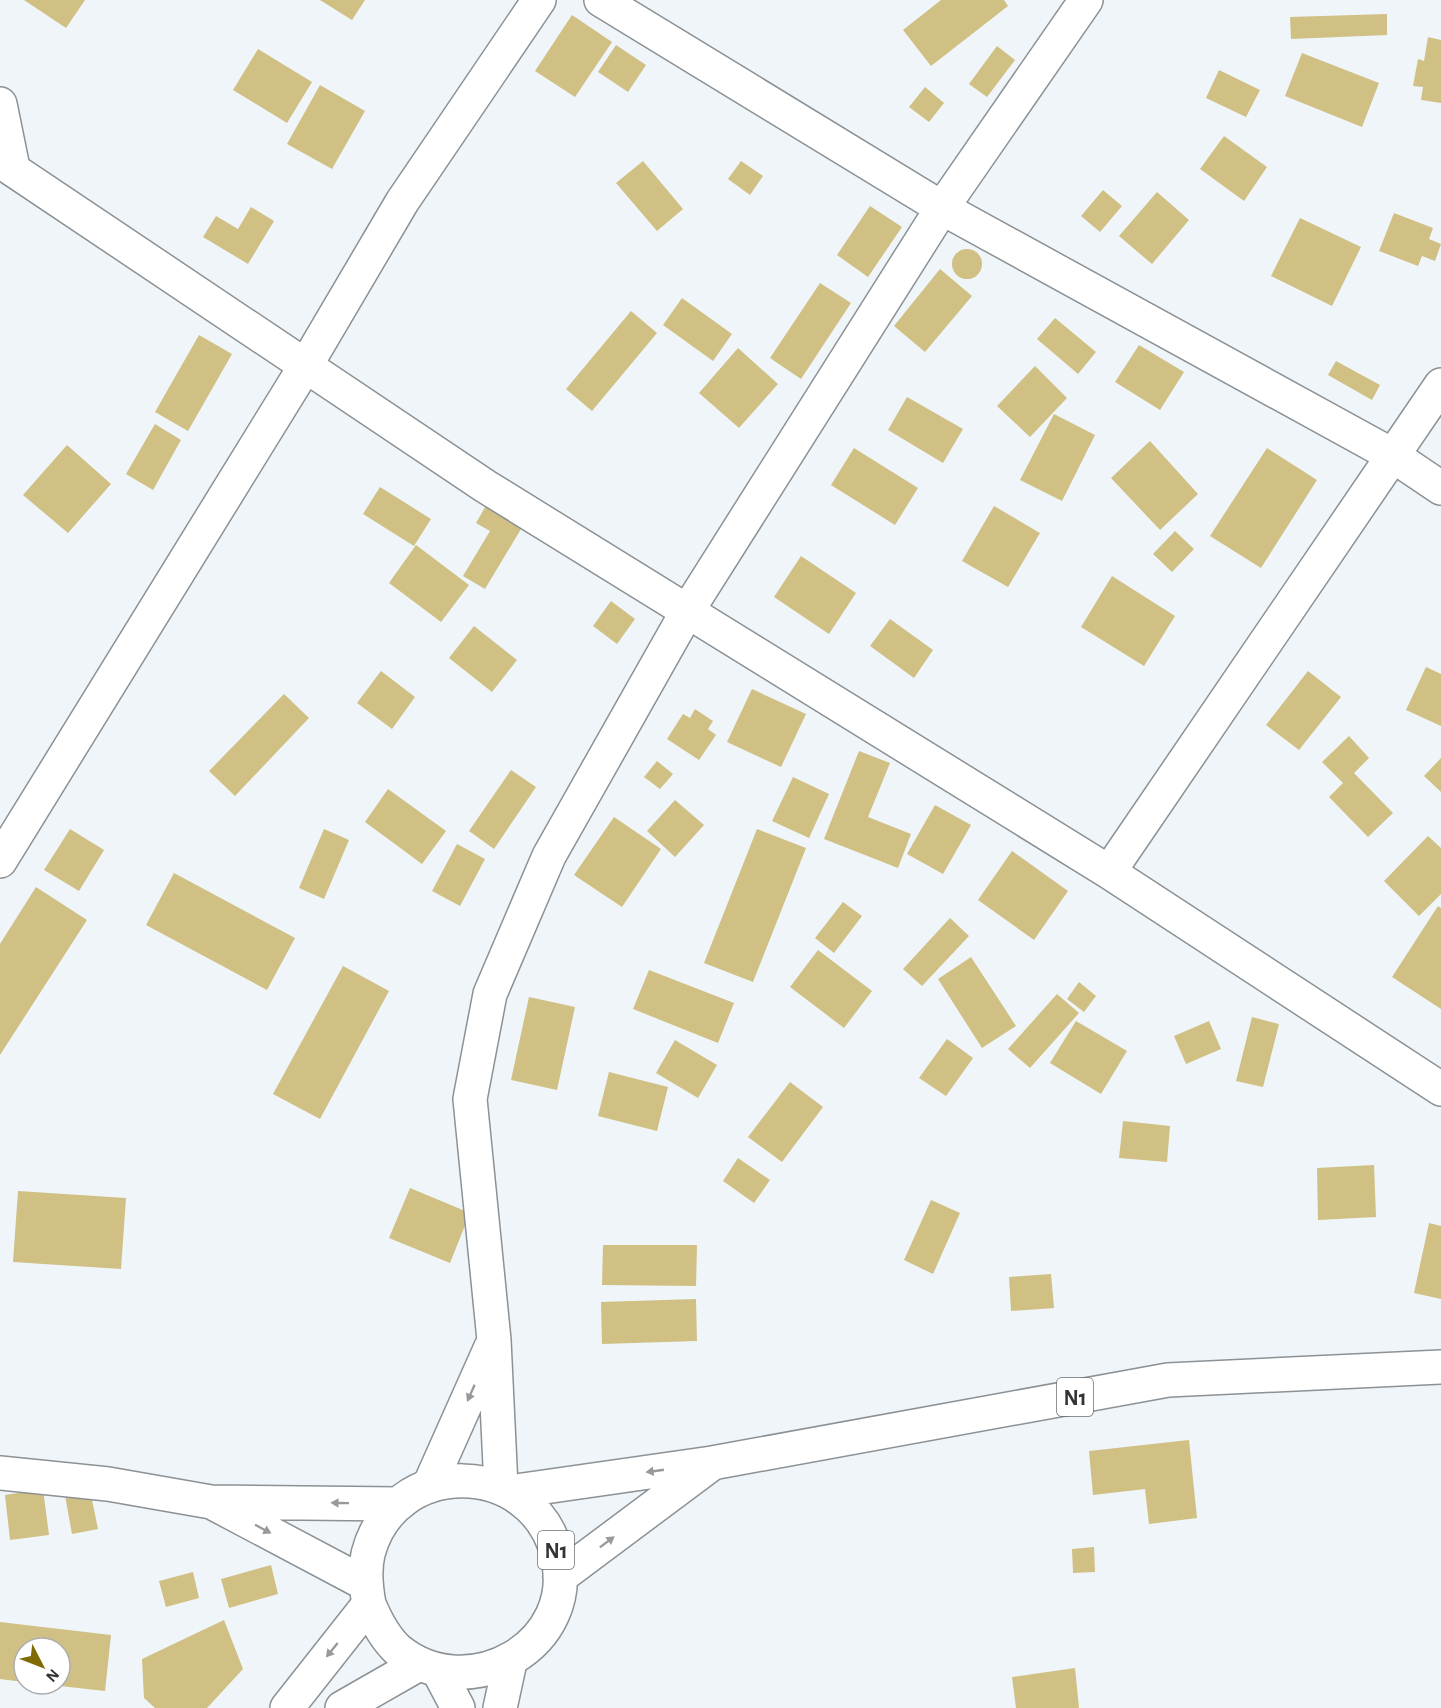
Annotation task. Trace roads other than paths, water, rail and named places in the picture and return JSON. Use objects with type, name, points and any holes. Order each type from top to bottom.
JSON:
[{"type":"main road","points":[[0,861],[306,365],[402,202],[539,0]]},
{"type":"main road","points":[[601,0],[942,208],[1392,455],[1441,488]]},
{"type":"main road","points":[[506,1490],[494,1340],[470,1099],[490,994],[549,856],[688,610],[942,208],[1086,0]]},
{"type":"main road","points":[[0,104],[6,164],[485,486],[1109,872],[1441,1089]]},
{"type":"main road","points":[[1109,872],[1441,385]]},
{"type":"main road","points":[[429,1486],[494,1340]]},
{"type":"main road","name":"N1","points":[[506,1490],[712,1463],[1168,1380],[1441,1367]]},
{"type":"main road","name":"N1","points":[[560,1577],[712,1463]]},
{"type":"main road","points":[[0,1473],[108,1484],[211,1502],[398,1504]]},
{"type":"main road","name":"N1","points":[[453,1480],[478,1481],[506,1490],[527,1504],[541,1519],[552,1537],[558,1556],[560,1577],[554,1607],[541,1634],[527,1650],[510,1662],[476,1674],[457,1674],[429,1668],[397,1650],[380,1629],[367,1594],[368,1555],[379,1527],[398,1504],[429,1486],[453,1480]]},
{"type":"main road","points":[[211,1502],[367,1594],[287,1708]]},
{"type":"main road","points":[[500,1708],[510,1662]]},
{"type":"main road","points":[[342,1708],[429,1668],[458,1708]]}]
